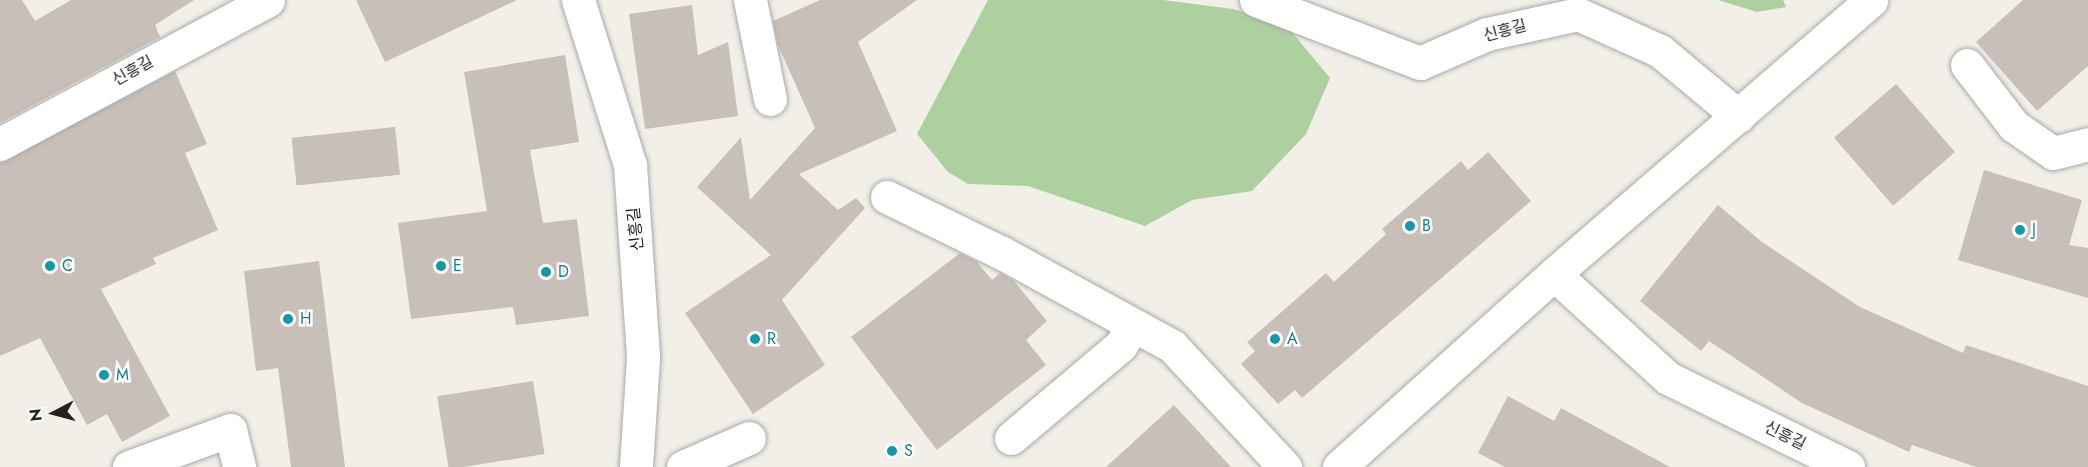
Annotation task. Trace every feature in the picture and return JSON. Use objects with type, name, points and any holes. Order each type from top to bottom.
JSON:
[{"type":"street","name":"신흥길","points":[[0,144],[268,0]]},
{"type":"street","name":"신흥길","points":[[578,0],[630,165],[643,358],[636,467]]},
{"type":"street","points":[[750,0],[770,99]]},
{"type":"street","name":"신흥길","points":[[1256,0],[1420,63],[1487,34],[1578,14],[1660,51],[1738,116]]},
{"type":"street","points":[[1339,467],[1554,274],[1871,0]]},
{"type":"street","points":[[1967,65],[2014,126],[2053,153],[2088,144]]},
{"type":"street","points":[[887,197],[1002,253],[1186,358],[1285,467]]},
{"type":"street","name":"신흥길","points":[[1554,274],[1668,378],[1848,467]]},
{"type":"street","points":[[1011,438],[1121,345],[1133,326]]},
{"type":"street","points":[[129,467],[230,430],[239,467]]},
{"type":"street","points":[[683,467],[749,438]]},
{"type":"green space","points":[[988,0],[1163,0],[1233,9],[1286,25],[1330,78],[1306,134],[1252,191],[1192,200],[1145,226],[1028,186],[968,184],[948,172],[917,134]]},
{"type":"green space","points":[[1718,0],[1783,0],[1786,7],[1757,12]]},
{"type":"building","points":[[0,0],[22,0],[35,21],[71,0],[194,0],[155,25],[160,37],[0,123]]},
{"type":"building","points":[[356,0],[517,0],[385,62]]},
{"type":"building","points":[[820,0],[917,0],[858,42],[897,131],[799,174],[838,210],[856,198],[865,208],[782,300],[825,365],[753,414],[685,313],[771,255],[697,187],[741,137],[750,200],[815,128],[778,45],[773,21]]},
{"type":"building","points":[[2023,0],[2088,0],[2088,66],[2037,111],[1976,42]]},
{"type":"building","points":[[692,5],[698,55],[728,42],[738,116],[645,129],[629,14]]},
{"type":"building","points":[[565,55],[579,142],[530,150],[543,223],[577,219],[589,316],[516,325],[513,307],[411,319],[398,223],[487,211],[464,72]]},
{"type":"building","points":[[175,71],[207,144],[185,153],[218,230],[153,258],[156,264],[101,289],[170,416],[122,442],[107,414],[87,425],[40,338],[0,356],[0,163]]},
{"type":"building","points":[[1896,84],[1955,152],[1893,206],[1834,138]]},
{"type":"building","points":[[395,127],[400,175],[297,186],[292,138]]},
{"type":"building","points":[[1488,152],[1531,201],[1302,398],[1295,390],[1278,404],[1241,364],[1255,351],[1247,342],[1326,273],[1334,282],[1386,234],[1382,229],[1461,161],[1468,170]]},
{"type":"building","name":"J","points":[[1984,170],[2082,200],[2069,245],[2088,248],[2088,298],[1958,260]]},
{"type":"building","points":[[1718,205],[1762,242],[1860,307],[1963,353],[1966,345],[2088,386],[2088,467],[1976,467],[1912,445],[1909,452],[1802,403],[1709,341],[1701,351],[1640,301]]},
{"type":"building","points":[[960,253],[977,262],[992,280],[1000,273],[1014,281],[1047,321],[1026,340],[1046,365],[937,450],[851,337]]},
{"type":"building","name":"H","points":[[319,261],[345,467],[291,467],[278,368],[256,371],[244,271]]},
{"type":"building","points":[[533,381],[545,454],[463,467],[448,467],[437,396]]},
{"type":"building","points":[[1508,396],[1554,421],[1561,408],[1670,467],[1505,467],[1478,453]]},
{"type":"building","points":[[1174,405],[1231,467],[1106,467]]},
{"type":"place","name":"B","points":[[1410,226]]},
{"type":"place","name":"J","points":[[2020,230]]},
{"type":"place","name":"C","points":[[50,266]]},
{"type":"place","name":"E","points":[[441,266]]},
{"type":"place","name":"D","points":[[546,272]]},
{"type":"place","name":"H","points":[[288,319]]},
{"type":"place","name":"R","points":[[755,339]]},
{"type":"place","name":"A","points":[[1275,339]]},
{"type":"place","name":"M","points":[[104,375]]},
{"type":"place","name":"S","points":[[892,451]]}]
